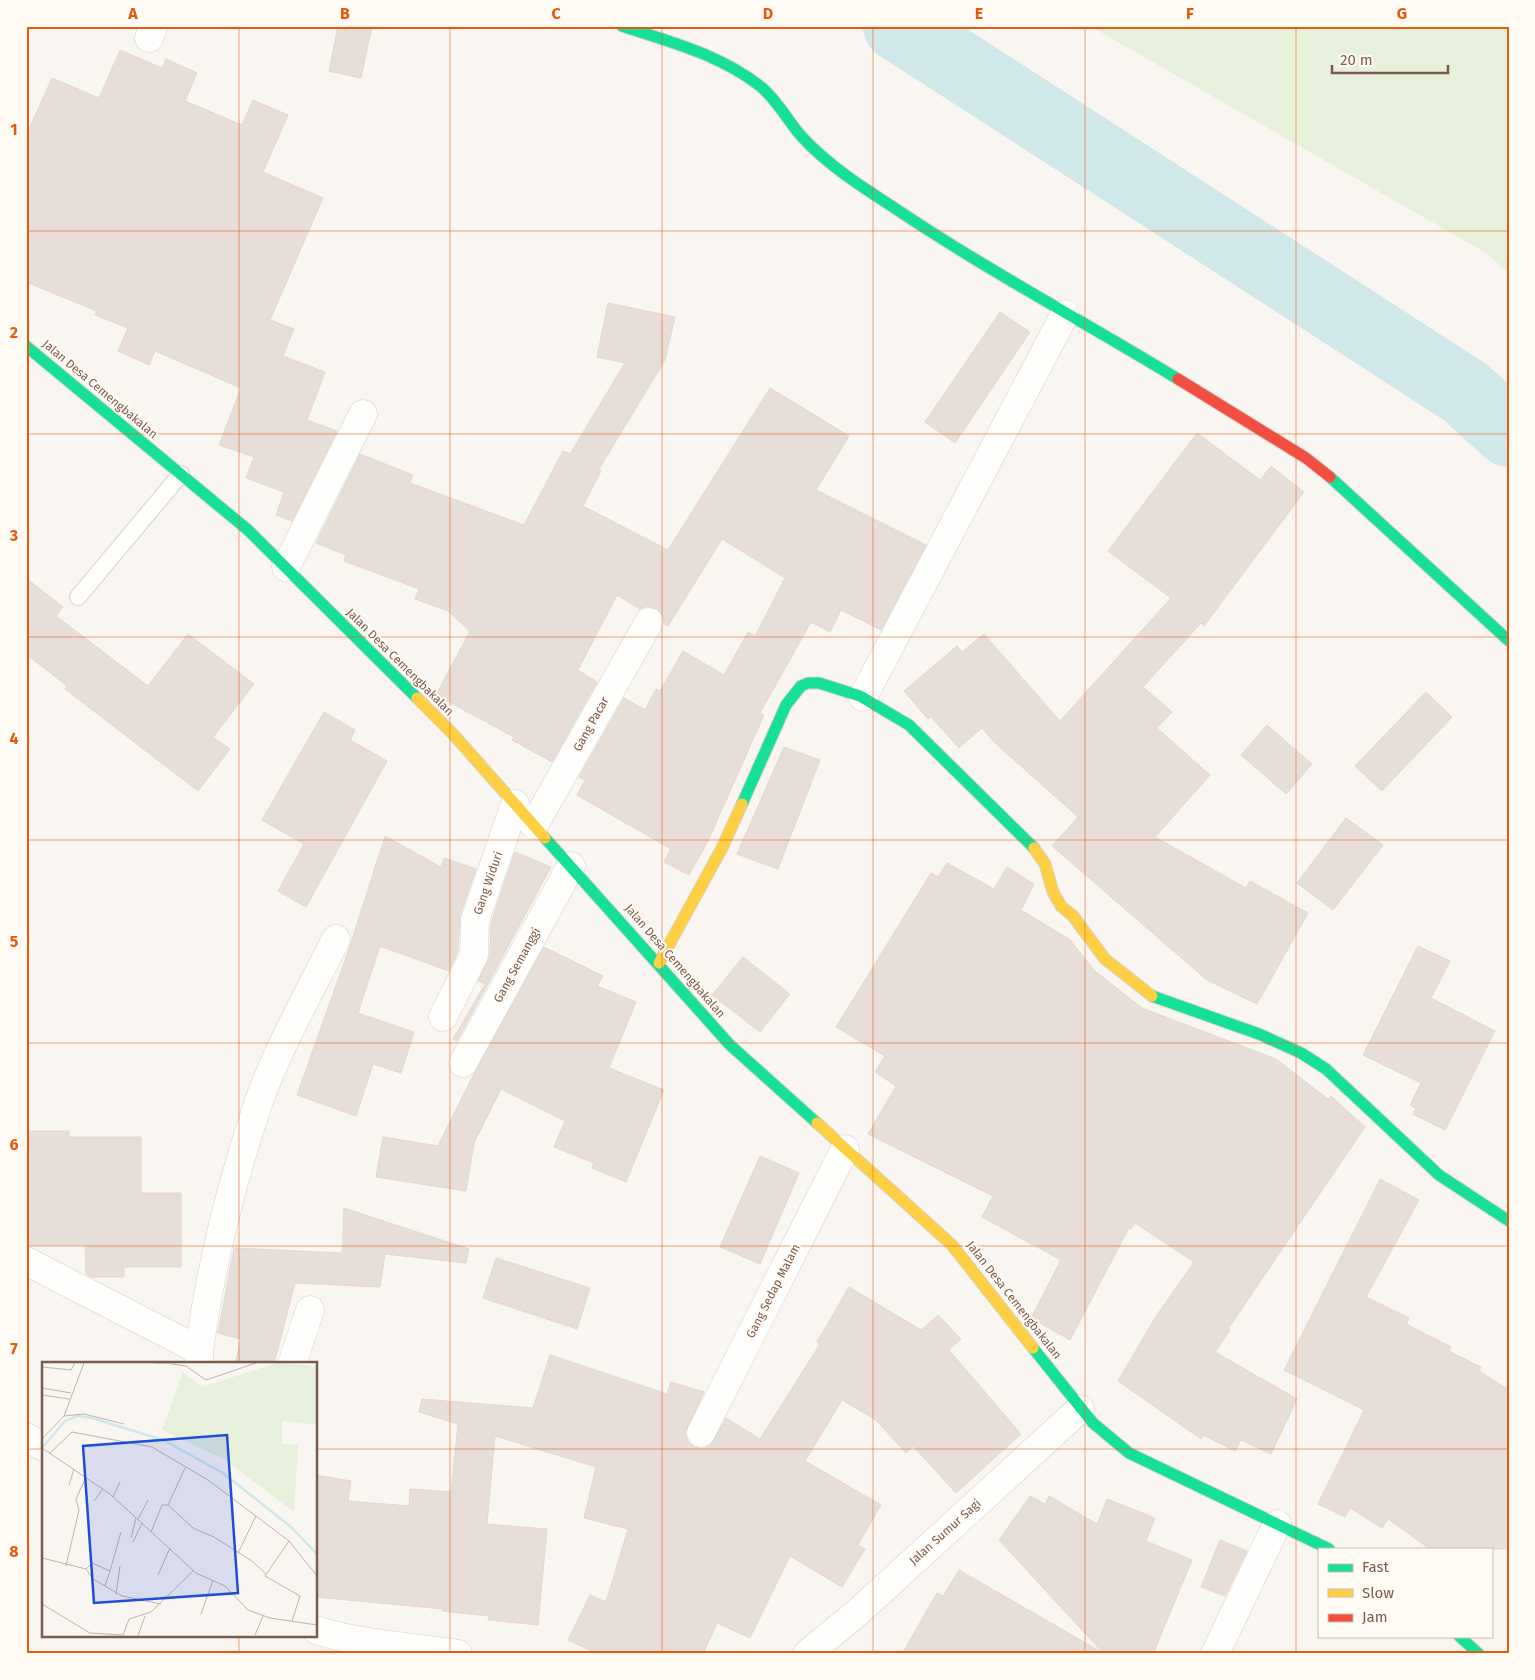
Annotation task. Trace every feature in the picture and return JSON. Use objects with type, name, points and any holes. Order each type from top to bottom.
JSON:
[{"type":"street","points":[[622,26],[702,52],[732,66],[762,88],[804,138],[826,159],[892,207],[1065,314],[1165,371],[1306,458],[1335,481],[1509,641]]},
{"type":"street","points":[[863,697],[1065,314]]},
{"type":"street","name":"Jalan Desa Cemengbakalan","points":[[26,346],[248,530],[453,734],[659,963],[730,1045],[952,1245],[978,1274],[1080,1409],[1109,1440],[1129,1454],[1327,1548]]},
{"type":"street","points":[[286,567],[363,414]]},
{"type":"street","name":"Gang Pacar","points":[[534,825],[649,622]]},
{"type":"street","points":[[659,963],[722,848],[786,704],[796,690],[808,683],[825,685],[863,697],[909,725],[1032,844],[1045,864],[1053,892],[1062,906],[1073,916],[1088,939],[1105,959],[1152,996],[1259,1034],[1301,1054],[1326,1069],[1439,1175],[1509,1221]]},
{"type":"street","name":"Gang Widuri","points":[[443,1017],[474,955],[475,920],[515,804]]},
{"type":"street","name":"Gang Semanggi","points":[[463,1063],[572,866]]},
{"type":"street","points":[[199,1358],[219,1243],[260,1100],[275,1063],[336,939]]},
{"type":"street","name":"Gang Sedap Malam","points":[[701,1433],[845,1149]]},
{"type":"street","points":[[26,1261],[191,1346],[199,1358]]},
{"type":"street","points":[[293,1362],[310,1310]]},
{"type":"street","name":"Jalan Sumur Sagi","points":[[807,1654],[858,1612],[1080,1409]]},
{"type":"street","points":[[26,1437],[42,1446]]},
{"type":"street","points":[[1215,1654],[1277,1524]]},
{"type":"street","points":[[318,1631],[335,1636],[386,1645],[458,1654]]},
{"type":"street","points":[[1461,1638],[1479,1654]]},
{"type":"lane","points":[[78,597],[181,474]]},
{"type":"green space","points":[[1090,26],[1509,26],[1509,273],[1486,253]]},
{"type":"building","points":[[338,26],[372,26],[361,78],[329,71]]},
{"type":"building","points":[[120,50],[162,68],[166,59],[197,73],[185,101],[242,125],[253,100],[288,115],[263,172],[323,198],[270,320],[294,329],[283,356],[325,372],[307,420],[337,431],[292,521],[276,515],[284,492],[246,478],[254,457],[219,445],[241,388],[155,351],[149,365],[118,351],[128,328],[95,315],[97,311],[26,282],[26,136],[52,78],[99,98]]},
{"type":"building","points":[[608,303],[675,317],[665,360],[599,469],[601,471],[583,506],[668,550],[770,388],[849,436],[816,490],[926,545],[881,630],[841,610],[830,632],[811,622],[760,713],[764,715],[708,841],[689,875],[664,862],[671,849],[577,795],[585,780],[579,777],[624,698],[645,710],[656,689],[660,691],[683,651],[724,675],[748,632],[755,636],[785,578],[722,539],[668,626],[664,624],[663,615],[657,609],[648,606],[640,609],[617,595],[578,670],[597,682],[552,762],[512,740],[514,737],[436,695],[470,631],[448,611],[415,599],[419,589],[344,561],[346,555],[316,543],[360,454],[413,475],[410,483],[524,525],[563,451],[570,454],[625,363],[597,357]]},
{"type":"building","points":[[1000,312],[1030,332],[955,443],[925,422]]},
{"type":"building","points":[[1197,433],[1260,480],[1271,466],[1304,492],[1204,626],[1201,623],[1143,687],[1172,712],[1157,728],[1210,775],[1155,837],[1246,888],[1250,881],[1308,913],[1257,1004],[1207,980],[1052,846],[1078,817],[994,742],[982,728],[959,748],[931,717],[928,719],[904,691],[957,646],[962,652],[984,634],[1060,721],[1171,598],[1108,551]]},
{"type":"building","points":[[26,578],[63,607],[56,616],[148,686],[188,634],[254,684],[213,737],[230,749],[198,791],[65,689],[67,686],[26,654]]},
{"type":"building","points":[[1426,692],[1452,717],[1382,791],[1355,766]]},
{"type":"building","points":[[324,712],[355,730],[350,740],[387,761],[306,907],[278,891],[304,844],[262,820]]},
{"type":"building","points":[[1267,725],[1312,764],[1286,794],[1241,755]]},
{"type":"building","points":[[784,747],[820,760],[778,869],[737,854]]},
{"type":"building","points":[[1346,818],[1383,845],[1333,910],[1297,883]]},
{"type":"building","points":[[385,836],[441,867],[444,858],[476,869],[460,915],[458,951],[449,971],[380,946],[358,1013],[414,1032],[401,1073],[373,1064],[356,1116],[297,1095],[350,946]]},
{"type":"building","points":[[515,852],[551,867],[457,1041],[453,1039],[485,984],[478,981],[490,956],[491,923]]},
{"type":"building","points":[[947,863],[994,889],[1007,867],[1034,884],[1021,910],[1069,939],[1095,971],[1142,1008],[1276,1059],[1328,1099],[1331,1096],[1365,1127],[1228,1329],[1230,1330],[1215,1352],[1297,1399],[1271,1454],[1241,1440],[1235,1451],[1203,1435],[1201,1439],[1118,1381],[1155,1318],[1194,1262],[1135,1223],[1131,1229],[1129,1228],[1070,1340],[1031,1318],[1061,1260],[982,1217],[993,1196],[868,1134],[896,1086],[875,1072],[885,1056],[836,1027],[931,873],[938,877]]},
{"type":"building","points":[[1418,946],[1450,961],[1431,998],[1495,1031],[1445,1130],[1413,1114],[1416,1109],[1410,1105],[1421,1083],[1363,1055]]},
{"type":"building","points":[[544,947],[603,976],[597,986],[636,1002],[609,1068],[664,1090],[626,1182],[592,1168],[594,1163],[554,1147],[565,1121],[501,1089],[474,1143],[466,1191],[376,1177],[383,1137],[438,1146],[475,1072]]},
{"type":"building","points":[[743,957],[790,994],[760,1032],[712,995]]},
{"type":"building","points":[[26,1131],[69,1131],[69,1137],[141,1137],[141,1193],[181,1193],[181,1267],[124,1267],[124,1277],[91,1277],[86,1274],[85,1245],[26,1245]]},
{"type":"building","points":[[760,1156],[799,1173],[760,1264],[720,1247]]},
{"type":"building","points":[[1380,1179],[1419,1200],[1366,1297],[1409,1318],[1406,1324],[1451,1347],[1449,1351],[1481,1367],[1479,1371],[1509,1390],[1509,1549],[1429,1548],[1388,1519],[1382,1528],[1350,1508],[1345,1517],[1318,1504],[1364,1410],[1284,1370]]},
{"type":"building","points":[[344,1208],[469,1249],[466,1263],[385,1254],[380,1287],[295,1283],[275,1362],[235,1362],[241,1339],[218,1333],[234,1248],[342,1253]]},
{"type":"building","points":[[496,1258],[590,1288],[577,1329],[483,1298]]},
{"type":"building","points":[[849,1287],[921,1330],[938,1315],[961,1339],[949,1350],[1021,1434],[956,1493],[913,1446],[906,1453],[876,1420],[842,1400],[805,1461],[881,1505],[858,1545],[865,1549],[842,1587],[790,1556],[750,1638],[717,1623],[703,1654],[598,1654],[568,1640],[590,1595],[606,1602],[628,1529],[584,1518],[596,1467],[495,1436],[487,1524],[547,1529],[538,1625],[488,1620],[489,1616],[442,1611],[443,1609],[318,1597],[318,1475],[351,1481],[348,1501],[409,1506],[410,1489],[451,1492],[458,1424],[419,1412],[422,1399],[533,1408],[550,1355],[667,1394],[671,1382],[704,1392],[685,1433],[688,1442],[694,1447],[702,1449],[710,1446],[726,1418],[760,1439],[820,1344],[817,1342]]},
{"type":"building","points":[[1030,1496],[1045,1504],[1049,1496],[1097,1524],[1107,1499],[1155,1518],[1146,1541],[1192,1560],[1153,1654],[902,1654],[937,1593],[943,1596],[959,1570],[1103,1653],[999,1540]]},
{"type":"building","points":[[1220,1540],[1247,1551],[1225,1596],[1201,1587]]},
{"type":"waterway","points":[[898,26],[1465,392],[1509,432]]},
{"type":"traffic: fast","points":[[622,26],[694,50],[728,65],[744,75],[766,91],[813,148],[857,183],[963,252],[1178,379]]},
{"type":"traffic: fast","points":[[26,346],[248,530],[417,698]]},
{"type":"traffic: fast","points":[[1330,477],[1509,641]]},
{"type":"traffic: fast","points":[[742,804],[786,705],[801,686],[808,683],[819,683],[860,696],[909,725],[1034,848]]},
{"type":"traffic: fast","points":[[545,838],[730,1045],[817,1123]]},
{"type":"traffic: fast","points":[[1152,996],[1259,1034],[1301,1053],[1326,1069],[1439,1175],[1509,1221]]},
{"type":"traffic: fast","points":[[1033,1348],[1093,1423],[1129,1453],[1327,1548]]},
{"type":"traffic: fast","points":[[1461,1638],[1479,1654]]},
{"type":"traffic: slow","points":[[417,698],[453,734],[545,838]]},
{"type":"traffic: slow","points":[[659,963],[722,848],[742,804]]},
{"type":"traffic: slow","points":[[1034,848],[1045,864],[1053,892],[1061,906],[1073,916],[1105,959],[1152,996]]},
{"type":"traffic: slow","points":[[817,1123],[952,1245],[1033,1348]]},
{"type":"traffic: jam","points":[[1178,379],[1306,458],[1330,477]]}]
